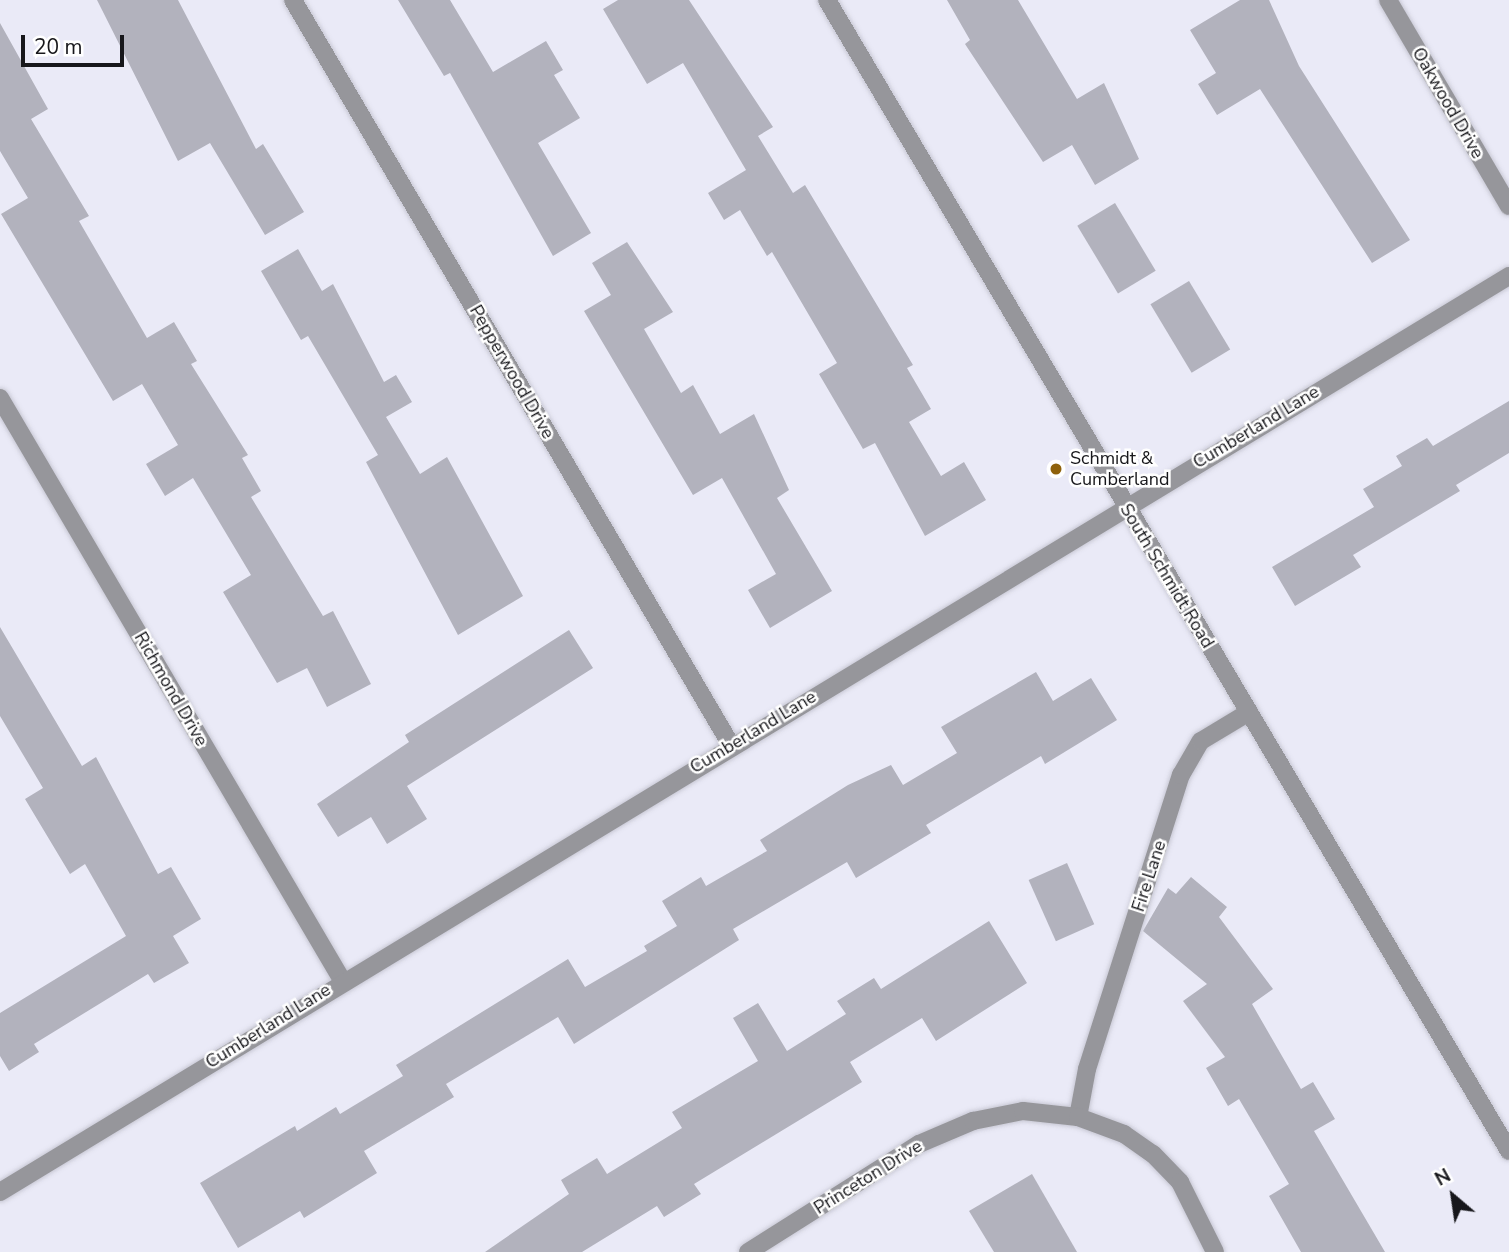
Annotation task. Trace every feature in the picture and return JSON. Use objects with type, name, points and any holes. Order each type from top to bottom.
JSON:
[{"type":"street","name":"Pepperwood Drive","points":[[293,0],[731,745]]},
{"type":"street","name":"South Schmidt Road","points":[[827,0],[1509,1151]]},
{"type":"street","name":"Oakwood Drive","points":[[1388,0],[1509,206]]},
{"type":"street","name":"Cumberland Lane","points":[[0,1192],[342,981],[1509,276]]},
{"type":"street","name":"Richmond Drive","points":[[0,398],[342,981]]},
{"type":"street","name":"Fire Lane","points":[[1078,1117],[1087,1069],[1181,775],[1201,741],[1249,712]]},
{"type":"street","name":"Princeton Drive","points":[[748,1252],[919,1144],[973,1121],[1023,1111],[1078,1117],[1124,1134],[1153,1154],[1186,1191],[1215,1252]]},
{"type":"building","points":[[97,0],[178,0],[256,149],[263,144],[304,212],[265,235],[210,143],[178,161]]},
{"type":"building","points":[[398,0],[450,0],[493,72],[546,41],[563,70],[554,75],[580,118],[538,143],[591,233],[553,256],[450,73],[444,76]]},
{"type":"building","points":[[618,0],[689,0],[773,127],[758,136],[793,193],[805,185],[913,365],[907,368],[931,409],[909,422],[941,476],[964,462],[986,500],[925,536],[875,443],[863,449],[819,374],[837,363],[772,252],[767,256],[740,210],[724,220],[708,193],[746,170],[683,63],[647,84],[603,9]]},
{"type":"building","points":[[947,0],[1018,0],[1077,99],[1104,83],[1139,159],[1095,185],[1072,145],[1043,162],[965,44],[970,40]]},
{"type":"building","points":[[1240,0],[1269,0],[1299,66],[1410,240],[1372,263],[1260,89],[1217,115],[1198,84],[1216,73],[1190,30]]},
{"type":"building","points":[[0,23],[48,109],[31,119],[89,216],[79,221],[147,338],[174,322],[197,361],[191,364],[248,455],[242,458],[261,491],[251,497],[323,616],[333,611],[371,684],[327,707],[307,668],[277,683],[223,592],[251,575],[193,478],[165,496],[146,464],[178,445],[142,384],[113,401],[1,214],[28,198],[0,151]]},
{"type":"building","points":[[1115,203],[1156,271],[1118,293],[1077,226]]},
{"type":"building","points":[[627,242],[673,312],[644,329],[681,393],[693,385],[720,434],[754,414],[789,490],[777,498],[832,591],[770,628],[748,590],[776,574],[722,478],[693,495],[584,311],[611,295],[592,263]]},
{"type":"building","points":[[298,249],[322,291],[333,284],[384,382],[396,375],[412,402],[386,417],[420,474],[447,457],[523,596],[458,635],[366,462],[378,455],[308,336],[301,340],[261,271]]},
{"type":"building","points":[[1189,281],[1230,350],[1192,373],[1150,304]]},
{"type":"building","points":[[1509,401],[1509,453],[1456,485],[1460,491],[1353,555],[1361,567],[1295,606],[1272,567],[1374,507],[1363,489],[1402,466],[1396,456],[1427,438],[1433,446]]},
{"type":"building","points":[[0,627],[82,766],[96,757],[158,874],[171,867],[201,919],[173,936],[189,963],[154,983],[148,974],[34,1044],[39,1052],[9,1071],[0,1056],[0,1013],[126,936],[85,864],[70,874],[25,799],[43,788],[0,716]]},
{"type":"building","points":[[569,630],[593,668],[407,786],[427,819],[387,844],[371,817],[338,837],[317,804],[409,742],[405,735]]},
{"type":"building","points":[[1036,672],[1053,701],[1091,678],[1117,720],[1045,764],[1041,756],[926,825],[931,833],[856,878],[847,862],[733,929],[739,940],[574,1044],[558,1017],[446,1084],[454,1097],[364,1151],[377,1173],[304,1218],[300,1211],[238,1248],[200,1183],[295,1126],[297,1131],[336,1107],[340,1114],[403,1076],[396,1065],[568,959],[585,987],[647,951],[644,946],[677,926],[662,901],[701,877],[706,886],[767,851],[760,840],[848,785],[891,765],[903,785],[957,753],[941,727]]},
{"type":"building","points":[[1067,863],[1094,924],[1056,941],[1029,880]]},
{"type":"building","points":[[1191,877],[1227,907],[1219,917],[1273,989],[1252,1004],[1301,1089],[1313,1082],[1335,1119],[1314,1131],[1385,1252],[1301,1252],[1269,1196],[1289,1184],[1239,1099],[1228,1106],[1206,1068],[1225,1057],[1183,1001],[1207,984],[1143,931],[1168,888],[1176,894]]},
{"type":"building","points":[[989,921],[1027,983],[936,1041],[922,1018],[850,1062],[862,1082],[694,1184],[701,1194],[664,1217],[657,1206],[582,1252],[485,1252],[569,1194],[561,1180],[597,1158],[607,1174],[682,1128],[672,1112],[758,1061],[733,1018],[758,1003],[787,1051],[846,1014],[837,1001],[874,978],[881,989]]},
{"type":"building","points":[[1032,1174],[1077,1252],[994,1252],[969,1211]]},
{"type":"place","name":"Schmidt & Cumberland","points":[[1056,469]]}]
